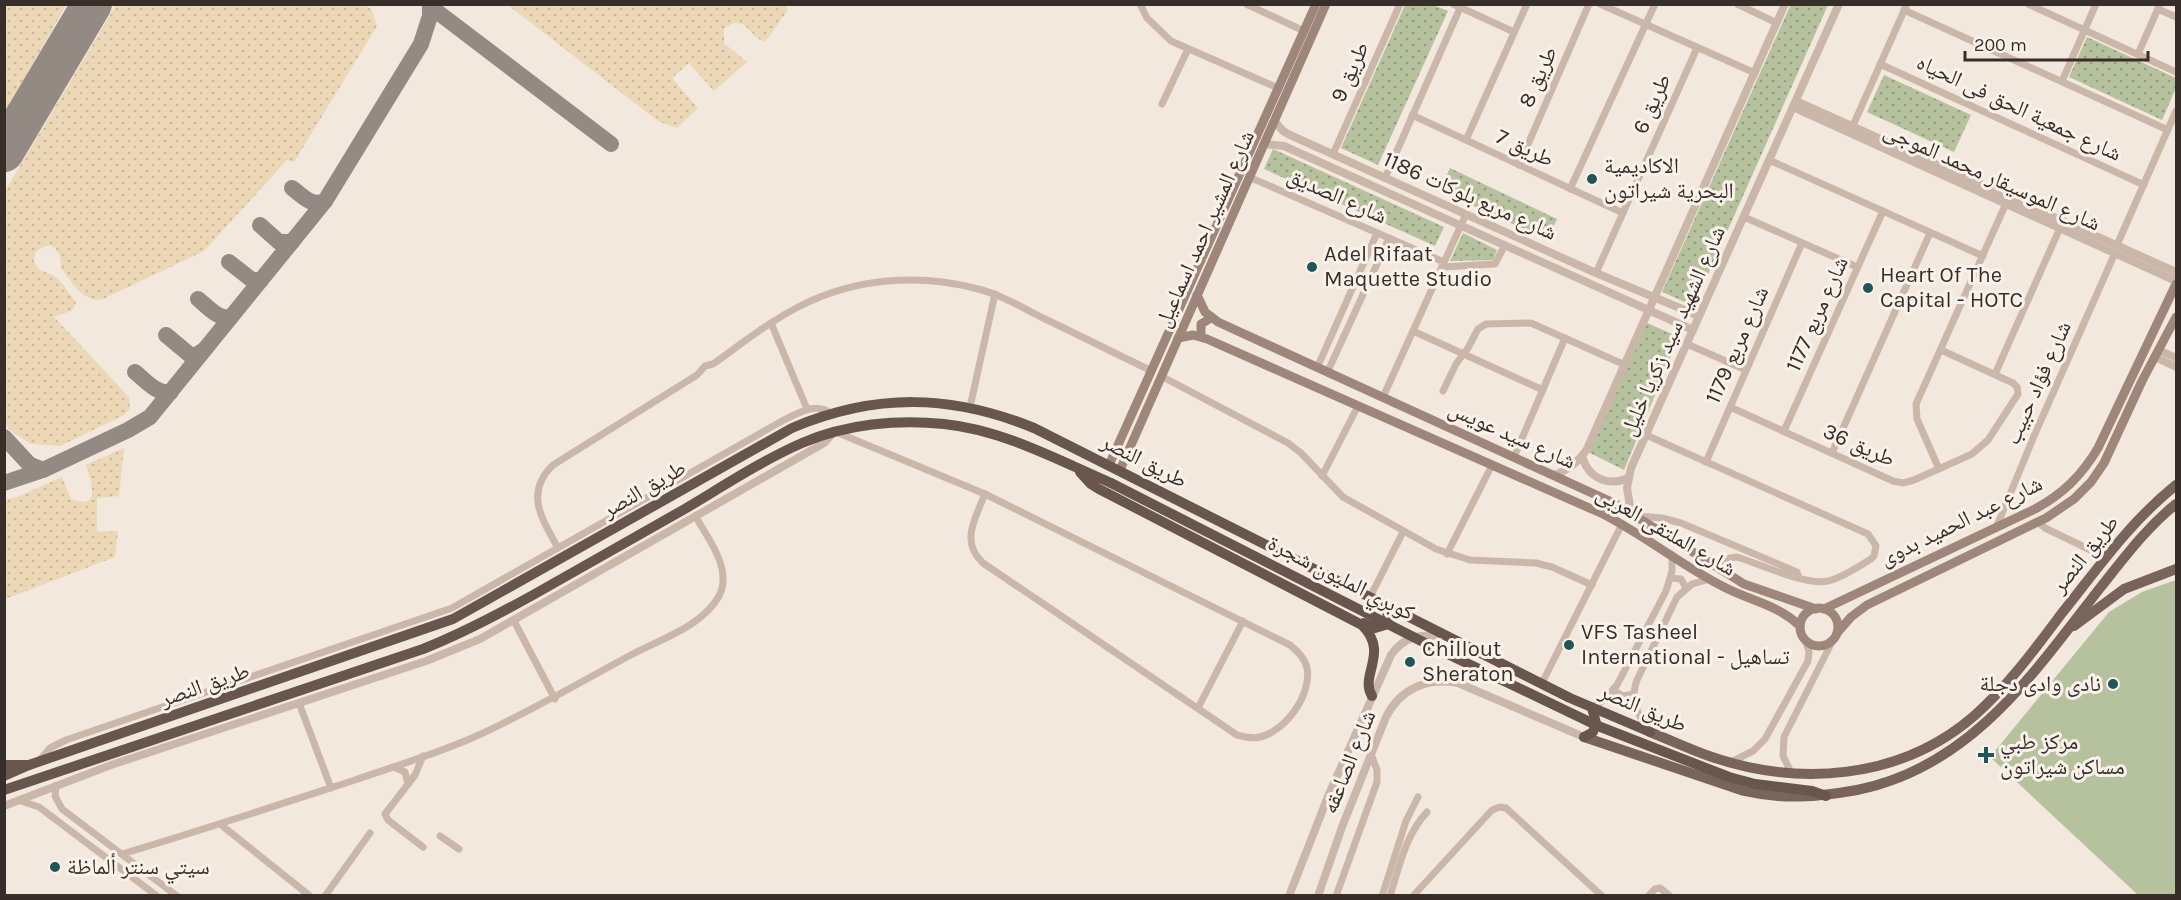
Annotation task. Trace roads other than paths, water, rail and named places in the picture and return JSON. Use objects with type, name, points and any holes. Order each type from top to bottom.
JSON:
[{"type":"highway","name":"طريق النصر","points":[[4,776],[33,764],[434,627],[610,524],[779,434],[805,422],[832,414],[891,402],[931,401],[970,406],[1034,428],[1592,708],[1650,732]]},
{"type":"highway","name":"طريق النصر","points":[[4,790],[84,769],[423,649],[567,582],[789,449],[835,432],[899,422],[946,424],[993,434],[1111,483]]},
{"type":"highway","points":[[1078,469],[1083,477],[1099,489],[1355,620],[1375,628],[1383,627],[1389,618],[1384,604]]},
{"type":"highway","name":"كوبري المليون شجرة","points":[[1111,483],[1431,646],[1599,726],[1735,779],[1804,790],[1826,796]]},
{"type":"highway","points":[[1355,620],[1367,630],[1374,642],[1375,656],[1369,687],[1372,696]]},
{"type":"highway","points":[[1584,737],[1593,732],[1596,723],[1592,708]]},
{"type":"highway","points":[[4,765],[33,764]]},
{"type":"main road","name":"شارع المشير احمد اسماعيل","points":[[1120,470],[1197,295],[1278,88],[1316,4]]},
{"type":"main road","name":"شارع المشير احمد اسماعيل","points":[[1109,465],[1221,229],[1249,177],[1326,4]]},
{"type":"main road","name":"شارع عبد الحميد بدوى","points":[[1820,609],[1996,528],[2055,498],[2084,470],[2104,437],[2176,283]]},
{"type":"main road","points":[[1197,295],[1211,318],[1201,324],[1201,336]]},
{"type":"main road","name":"شارع عبد الحميد بدوى","points":[[1835,636],[1851,617],[1867,605],[2056,513],[2074,499],[2098,473],[2110,453],[2176,317]]},
{"type":"main road","name":"شارع سيد عويس","points":[[1211,318],[1634,514],[1744,584],[1820,609]]},
{"type":"main road","name":"شارع الملتقى العربى","points":[[1178,338],[1201,336],[1622,524],[1710,579],[1743,596],[1777,608],[1800,626]]},
{"type":"main road","points":[[1117,446],[1121,451],[1128,451]]},
{"type":"main road","name":"طريق النصر","points":[[1650,732],[1687,748],[1729,762],[1760,770],[1792,774],[1824,775],[1872,768],[1903,759],[1946,737],[1972,718],[1995,695],[2023,664],[2104,557],[2150,506],[2176,485]]},
{"type":"main road","name":"طريق النصر","points":[[1584,737],[1744,791],[1784,798],[1826,796],[1890,781],[1923,766],[1962,743],[2007,703],[2133,547],[2176,504]]},
{"type":"main road","points":[[2068,629],[2124,589],[2176,569]]},
{"type":"main road","points":[[1788,615],[1796,612],[1799,603]]},
{"type":"main road","points":[[1820,609],[1835,616],[1838,624],[1835,636],[1822,646],[1814,646],[1806,642],[1801,635],[1800,626],[1805,615],[1820,609]]},
{"type":"street","points":[[1140,4],[1148,18],[1164,36],[1188,49],[1278,88]]},
{"type":"street","points":[[1246,4],[1304,31]]},
{"type":"street","name":"طريق 9","points":[[1333,154],[1400,4]]},
{"type":"street","points":[[1466,140],[1527,4]]},
{"type":"street","name":"طريق 8","points":[[1519,165],[1589,4]]},
{"type":"street","points":[[1600,4],[1755,73]]},
{"type":"street","points":[[1570,189],[1655,4]]},
{"type":"street","points":[[1737,4],[1777,22]]},
{"type":"street","name":"شارع الشهيد سيد زكريا خليل","points":[[1554,475],[1568,469],[1587,448],[1785,4]]},
{"type":"street","name":"شارع الشهيد سيد زكريا خليل","points":[[1634,514],[1627,496],[1628,478],[1839,4]]},
{"type":"street","points":[[2062,81],[2096,4]]},
{"type":"street","points":[[2031,5],[2176,72]]},
{"type":"street","points":[[1373,186],[1385,178],[1457,6],[1514,32]]},
{"type":"street","points":[[1852,129],[1905,7],[2168,130]]},
{"type":"street","points":[[2138,54],[2159,7],[2176,17]]},
{"type":"street","name":"طريق 6","points":[[1596,273],[1697,48]]},
{"type":"street","points":[[1162,104],[1188,49]]},
{"type":"street","name":"شارع جمعية الحق فى الحياه","points":[[1880,64],[2144,185]]},
{"type":"street","name":"شارع الموسيقار محمد الموجى","points":[[1795,104],[2116,249],[2176,272]]},
{"type":"street","name":"شارع فؤاد حبيب","points":[[1996,528],[2176,113]]},
{"type":"street","name":"طريق 7","points":[[1412,115],[1623,213]]},
{"type":"street","name":"شارع مربع بلوكات 1186","points":[[1274,121],[1290,135],[1596,273],[1699,316]]},
{"type":"street","name":"شارع مربع بلوكات 1186","points":[[1264,144],[1284,146],[1693,330]]},
{"type":"street","points":[[1769,160],[1983,256]]},
{"type":"street","name":"شارع الصديق","points":[[1249,177],[1389,238],[1443,265]]},
{"type":"street","points":[[1385,178],[1388,193]]},
{"type":"street","points":[[1939,469],[1915,410],[2008,200]]},
{"type":"street","name":"شارع مربع 1177","points":[[1784,431],[1883,212]]},
{"type":"street","points":[[1383,397],[1466,214]]},
{"type":"street","points":[[1744,217],[1857,267]]},
{"type":"street","points":[[1995,374],[2062,224]]},
{"type":"street","points":[[1317,368],[1377,233]]},
{"type":"street","points":[[1832,453],[1930,233]]},
{"type":"street","points":[[1327,373],[1389,238]]},
{"type":"street","name":"شارع مربع 1179","points":[[1706,462],[1802,243]]},
{"type":"street","points":[[1443,265],[1495,264],[1505,245]]},
{"type":"street","name":"شارع الموسيقار محمد الموجى","points":[[2116,249],[2176,283]]},
{"type":"street","points":[[558,548],[538,507],[539,489],[549,469],[558,461],[701,372],[705,366],[712,364],[771,323],[800,306],[836,291],[898,279],[922,279],[965,286],[995,294],[1152,371]]},
{"type":"street","points":[[970,406],[995,294]]},
{"type":"street","points":[[771,323],[807,409]]},
{"type":"street","points":[[1443,391],[1456,364],[1478,329],[1486,324],[1531,323],[1625,365]]},
{"type":"street","points":[[1413,331],[1543,390]]},
{"type":"street","points":[[1514,457],[1565,338]]},
{"type":"street","points":[[1687,344],[1746,369]]},
{"type":"street","name":"طريق 36","points":[[1730,407],[1899,482],[1914,480],[1972,454],[1983,446],[2018,396],[2019,391],[2015,385],[1941,350]]},
{"type":"street","points":[[2157,353],[2176,358]]},
{"type":"street","points":[[2157,353],[2176,368]]},
{"type":"street","points":[[1161,376],[1288,443],[1301,453],[1344,497],[1403,532],[1447,554],[1470,560],[1536,563],[1552,567],[1592,585]]},
{"type":"street","points":[[1322,476],[1358,406]]},
{"type":"street","points":[[483,598],[558,548],[610,524],[769,428],[807,409],[821,408],[832,414]]},
{"type":"street","points":[[4,806],[56,786],[84,769],[299,703],[445,654],[514,621],[567,582],[696,517],[824,443],[835,432],[985,494],[1290,645],[1298,651],[1307,667],[1307,684],[1303,696],[1290,717],[1258,738],[1237,735],[983,563],[974,555],[971,547],[972,528],[985,494]]},
{"type":"street","points":[[1646,435],[1868,534],[1874,541],[1875,551],[1870,559],[1832,581],[1812,582],[1737,557],[1730,558],[1721,571]]},
{"type":"street","points":[[1582,456],[1589,471],[1602,480],[1612,482],[1628,478]]},
{"type":"street","points":[[1447,554],[1492,465]]},
{"type":"street","name":"شارع الملتقى العربى","points":[[1634,514],[1681,523],[1797,572],[1799,578]]},
{"type":"street","points":[[122,854],[220,825],[477,736],[555,699],[692,622],[713,604],[723,585],[721,563],[696,517]]},
{"type":"street","points":[[2038,522],[2045,528],[2104,557]]},
{"type":"street","points":[[1542,683],[1622,524]]},
{"type":"street","points":[[1370,597],[1403,532]]},
{"type":"street","points":[[1592,708],[1613,690],[1671,578],[1672,555]]},
{"type":"street","points":[[1671,578],[1681,579],[1686,588]]},
{"type":"street","points":[[1650,732],[1639,717],[1634,694],[1637,680],[1673,604],[1686,588],[1710,579]]},
{"type":"street","points":[[514,621],[555,699]]},
{"type":"street","points":[[1198,708],[1243,621]]},
{"type":"street","name":"شارع الصاعقه","points":[[1289,896],[1329,794],[1391,655],[1401,644],[1420,635],[1449,636]]},
{"type":"street","points":[[1792,774],[1783,756],[1784,737],[1835,636]]},
{"type":"street","points":[[1729,762],[1745,756],[1765,738],[1808,661],[1806,642]]},
{"type":"street","name":"شارع الصاعقه","points":[[1318,896],[1342,826],[1386,717],[1396,701],[1417,686],[1437,681],[1451,681],[1584,737]]},
{"type":"street","points":[[1613,690],[1623,696],[1634,694]]},
{"type":"street","points":[[299,703],[331,788]]},
{"type":"street","points":[[1336,896],[1377,782],[1377,770],[1371,754]]},
{"type":"street","points":[[423,756],[420,766],[386,811],[385,816],[423,847]]},
{"type":"street","points":[[393,766],[405,772],[408,784]]},
{"type":"street","points":[[56,786],[56,796],[62,809],[177,896]]},
{"type":"street","points":[[1382,896],[1406,821],[1418,797]]},
{"type":"street","points":[[18,800],[39,807],[157,896]]},
{"type":"street","points":[[1416,894],[1492,810],[1500,807],[1506,808],[1602,896]]},
{"type":"street","points":[[1390,896],[1410,836],[1417,823],[1427,812]]},
{"type":"street","points":[[220,825],[310,896]]},
{"type":"street","points":[[325,896],[370,833]]},
{"type":"street","points":[[440,836],[459,849]]},
{"type":"street","points":[[1648,896],[1655,889],[1660,888],[1670,896]]},
{"type":"place","name":"الاكاديمية البحرية شيراتون","points":[[1592,179]]},
{"type":"place","name":"Adel Rifaat Maquette Studio","points":[[1312,267]]},
{"type":"place","name":"Heart Of The Capital - HOTC","points":[[1868,288]]},
{"type":"place","name":"VFS Tasheel International - تساهيل","points":[[1569,645]]},
{"type":"place","name":"Chillout Sheraton","points":[[1410,662]]},
{"type":"place","name":"نادى وادى دجلة","points":[[2113,684]]},
{"type":"place","name":"مركز طبي مساكن شيراتون","points":[[1986,755]]},
{"type":"place","name":"سيتي سنتر ألماظة","points":[[55,867]]}]
